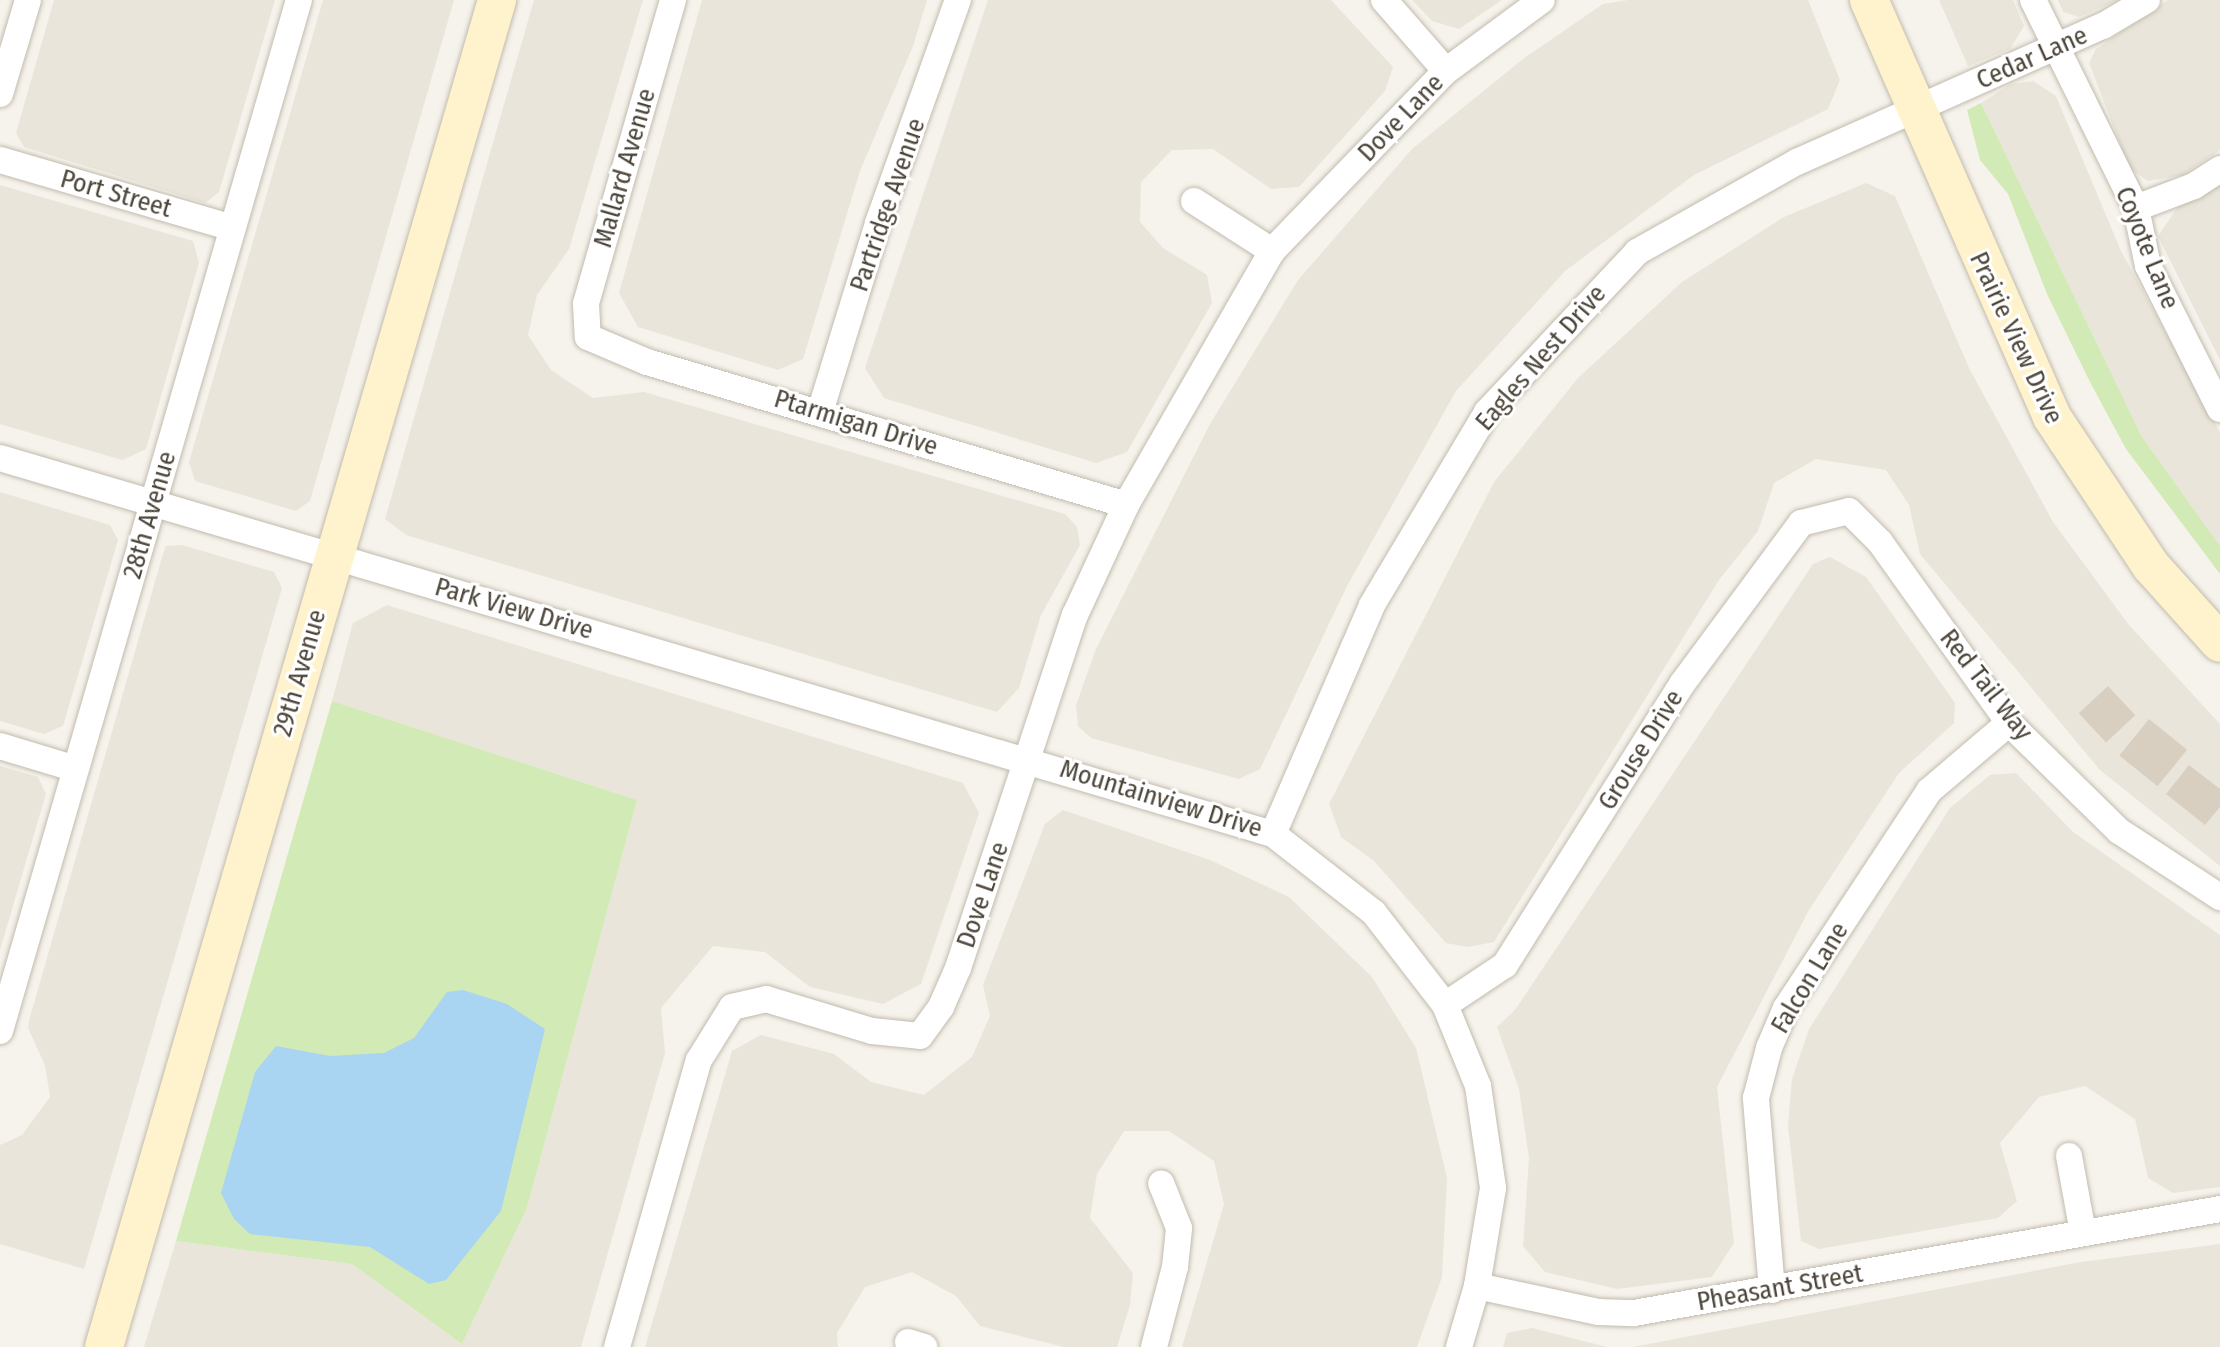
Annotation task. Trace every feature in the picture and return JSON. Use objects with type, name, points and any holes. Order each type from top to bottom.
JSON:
[{"type":"street","points":[[0,94],[28,0]]},
{"type":"street","name":"28th Avenue","points":[[0,1031],[299,0]]},
{"type":"street","name":"29th Avenue","points":[[104,1347],[497,0]]},
{"type":"street","name":"Mallard Avenue","points":[[588,337],[586,304],[673,0]]},
{"type":"street","name":"Partridge Avenue","points":[[820,412],[878,223],[958,0]]},
{"type":"street","points":[[1384,0],[1446,71]]},
{"type":"street","name":"Dove Lane","points":[[617,1347],[699,1060],[732,1007],[766,999],[872,1031],[920,1036],[941,1007],[958,968],[1075,615],[1126,505],[1272,251],[1446,71],[1542,0]]},
{"type":"street","name":"Prairie View Drive","points":[[1869,0],[1914,112],[2052,417],[2125,532],[2220,643]]},
{"type":"street","name":"Coyote Lane","points":[[2033,0],[2136,208],[2148,266],[2220,409]]},
{"type":"street","name":"Cedar Lane","points":[[1914,112],[2147,0]]},
{"type":"street","name":"Eagles Nest Drive","points":[[1273,834],[1372,605],[1487,412],[1637,252],[1797,162],[1914,112]]},
{"type":"street","name":"Port Street","points":[[0,160],[232,228]]},
{"type":"street","points":[[2136,208],[2194,186],[2220,169]]},
{"type":"street","points":[[1194,201],[1272,251]]},
{"type":"street","name":"Ptarmigan Drive","points":[[588,337],[647,362],[1126,505]]},
{"type":"street","name":"Park View Drive","points":[[0,458],[1029,758]]},
{"type":"street","name":"Red Tail Way","points":[[1849,511],[1880,542],[2009,723],[2119,831],[2220,897]]},
{"type":"street","name":"Grouse Drive","points":[[1445,1005],[1505,965],[1682,684],[1801,523],[1849,511]]},
{"type":"street","name":"Falcon Lane","points":[[1772,1290],[1756,1098],[1769,1048],[1786,1008],[1929,791],[2009,723]]},
{"type":"street","points":[[0,746],[76,769]]},
{"type":"street","name":"Mountainview Drive","points":[[1029,758],[1273,834],[1374,913],[1445,1005],[1478,1086],[1493,1188],[1477,1286],[1459,1347]]},
{"type":"street","points":[[2069,1156],[2083,1233]]},
{"type":"street","points":[[1154,1347],[1175,1267],[1179,1228],[1161,1183]]},
{"type":"street","name":"Pheasant Street","points":[[1477,1286],[1622,1313],[1772,1290],[2220,1209]]},
{"type":"shaded area","points":[[54,0],[275,0],[219,192],[205,203],[24,147],[16,133]]},
{"type":"shaded area","points":[[323,0],[454,0],[310,501],[296,511],[195,481],[189,462]]},
{"type":"shaded area","points":[[534,0],[643,0],[569,249],[537,295],[528,335],[551,370],[593,398],[644,392],[1065,514],[1077,527],[1080,545],[1041,615],[1019,688],[997,712],[406,535],[385,519]]},
{"type":"shaded area","points":[[702,0],[927,0],[913,46],[860,171],[803,359],[778,370],[638,327],[619,293]]},
{"type":"shaded area","points":[[988,0],[1331,0],[1393,67],[1385,91],[1299,187],[1271,189],[1213,149],[1172,150],[1141,182],[1140,222],[1163,248],[1207,275],[1212,303],[1127,452],[1096,463],[884,398],[865,368]]},
{"type":"shaded area","points":[[1412,0],[1502,0],[1459,29],[1432,21]]},
{"type":"shaded area","points":[[1628,0],[1808,0],[1840,80],[1828,109],[1694,175],[1565,271],[1456,391],[1347,586],[1260,769],[1239,779],[1091,738],[1078,726],[1076,705],[1096,649],[1210,424],[1298,280],[1412,149],[1523,59],[1603,4]]},
{"type":"shaded area","points":[[1939,0],[2013,0],[2024,26],[2010,49],[1968,66]]},
{"type":"shaded area","points":[[2058,0],[2119,0],[2079,17],[2063,12]]},
{"type":"shaded area","points":[[2168,0],[2220,0],[2220,150],[2183,175],[2148,181],[2130,169],[2089,63],[2096,49]]},
{"type":"shaded area","points":[[2033,81],[2056,96],[2121,251],[2220,432],[2220,546],[2142,437],[1981,103],[2011,84]]},
{"type":"shaded area","points":[[1866,183],[1895,196],[1969,368],[2053,522],[2129,625],[2220,724],[2220,866],[2100,770],[1920,554],[1909,505],[1886,470],[1816,459],[1774,483],[1758,531],[1719,580],[1494,942],[1468,947],[1446,943],[1374,861],[1341,837],[1329,804],[1494,482],[1578,378],[1682,282],[1784,217]]},
{"type":"shaded area","points":[[2220,184],[2220,360],[2158,236],[2179,205]]},
{"type":"shaded area","points":[[0,185],[193,241],[199,263],[146,449],[122,460],[0,424]]},
{"type":"shaded area","points":[[0,492],[110,525],[118,540],[63,726],[44,734],[0,721]]},
{"type":"shaded area","points":[[182,545],[274,572],[282,588],[84,1269],[0,1244],[0,1145],[22,1135],[50,1097],[45,1065],[28,1028],[30,1017],[163,554],[166,546]]},
{"type":"shaded area","points":[[1830,557],[1866,577],[1955,703],[1954,723],[1899,773],[1809,910],[1717,1087],[1734,1243],[1712,1277],[1617,1289],[1545,1272],[1523,1246],[1529,1158],[1519,1089],[1497,1027],[1515,1010],[1813,564]]},
{"type":"shaded area","points":[[387,605],[963,783],[979,813],[921,984],[883,1004],[810,987],[765,952],[713,946],[661,1008],[665,1053],[581,1347],[144,1347],[176,1241],[352,1264],[462,1344],[527,1208],[637,800],[332,701],[353,623]]},
{"type":"shaded area","points":[[0,766],[38,777],[46,794],[0,950]]},
{"type":"shaded area","points":[[2016,773],[2073,832],[2220,935],[2220,1187],[2173,1193],[2148,1178],[2135,1119],[2085,1086],[2039,1097],[2000,1143],[2017,1201],[1998,1218],[1819,1249],[1801,1241],[1788,1126],[1792,1079],[1809,1029],[1950,808],[1990,775]]},
{"type":"shaded area","points":[[1063,810],[1210,860],[1289,897],[1372,977],[1416,1048],[1447,1178],[1442,1277],[1417,1347],[1182,1347],[1224,1204],[1214,1161],[1169,1131],[1124,1131],[1097,1174],[1090,1218],[1133,1273],[1130,1305],[1117,1347],[1064,1347],[980,1326],[956,1296],[912,1272],[865,1287],[837,1333],[838,1347],[645,1347],[732,1051],[761,1035],[834,1054],[871,1082],[924,1095],[972,1057],[990,1016],[983,985],[1045,824]]},
{"type":"shaded area","points":[[2220,1244],[2220,1347],[1633,1347],[2081,1262]]},
{"type":"shaded area","points":[[1532,1328],[1607,1347],[1503,1347],[1507,1333]]},
{"type":"green space","points":[[1981,103],[2142,437],[2220,546],[2220,574],[2126,449],[2090,382],[2047,294],[2008,194],[1980,160],[1967,110]]},
{"type":"green space","points":[[332,701],[637,800],[527,1208],[462,1344],[352,1264],[176,1241]]},
{"type":"water","points":[[463,990],[507,1004],[545,1029],[501,1211],[446,1280],[429,1284],[370,1247],[250,1234],[234,1219],[221,1193],[255,1072],[276,1046],[330,1056],[384,1053],[414,1038],[447,992]]},
{"type":"building","points":[[2108,686],[2135,715],[2106,743],[2079,713]]},
{"type":"building","points":[[2149,719],[2187,750],[2158,786],[2119,756]]},
{"type":"building","points":[[2189,765],[2220,789],[2220,807],[2205,825],[2166,794]]}]
